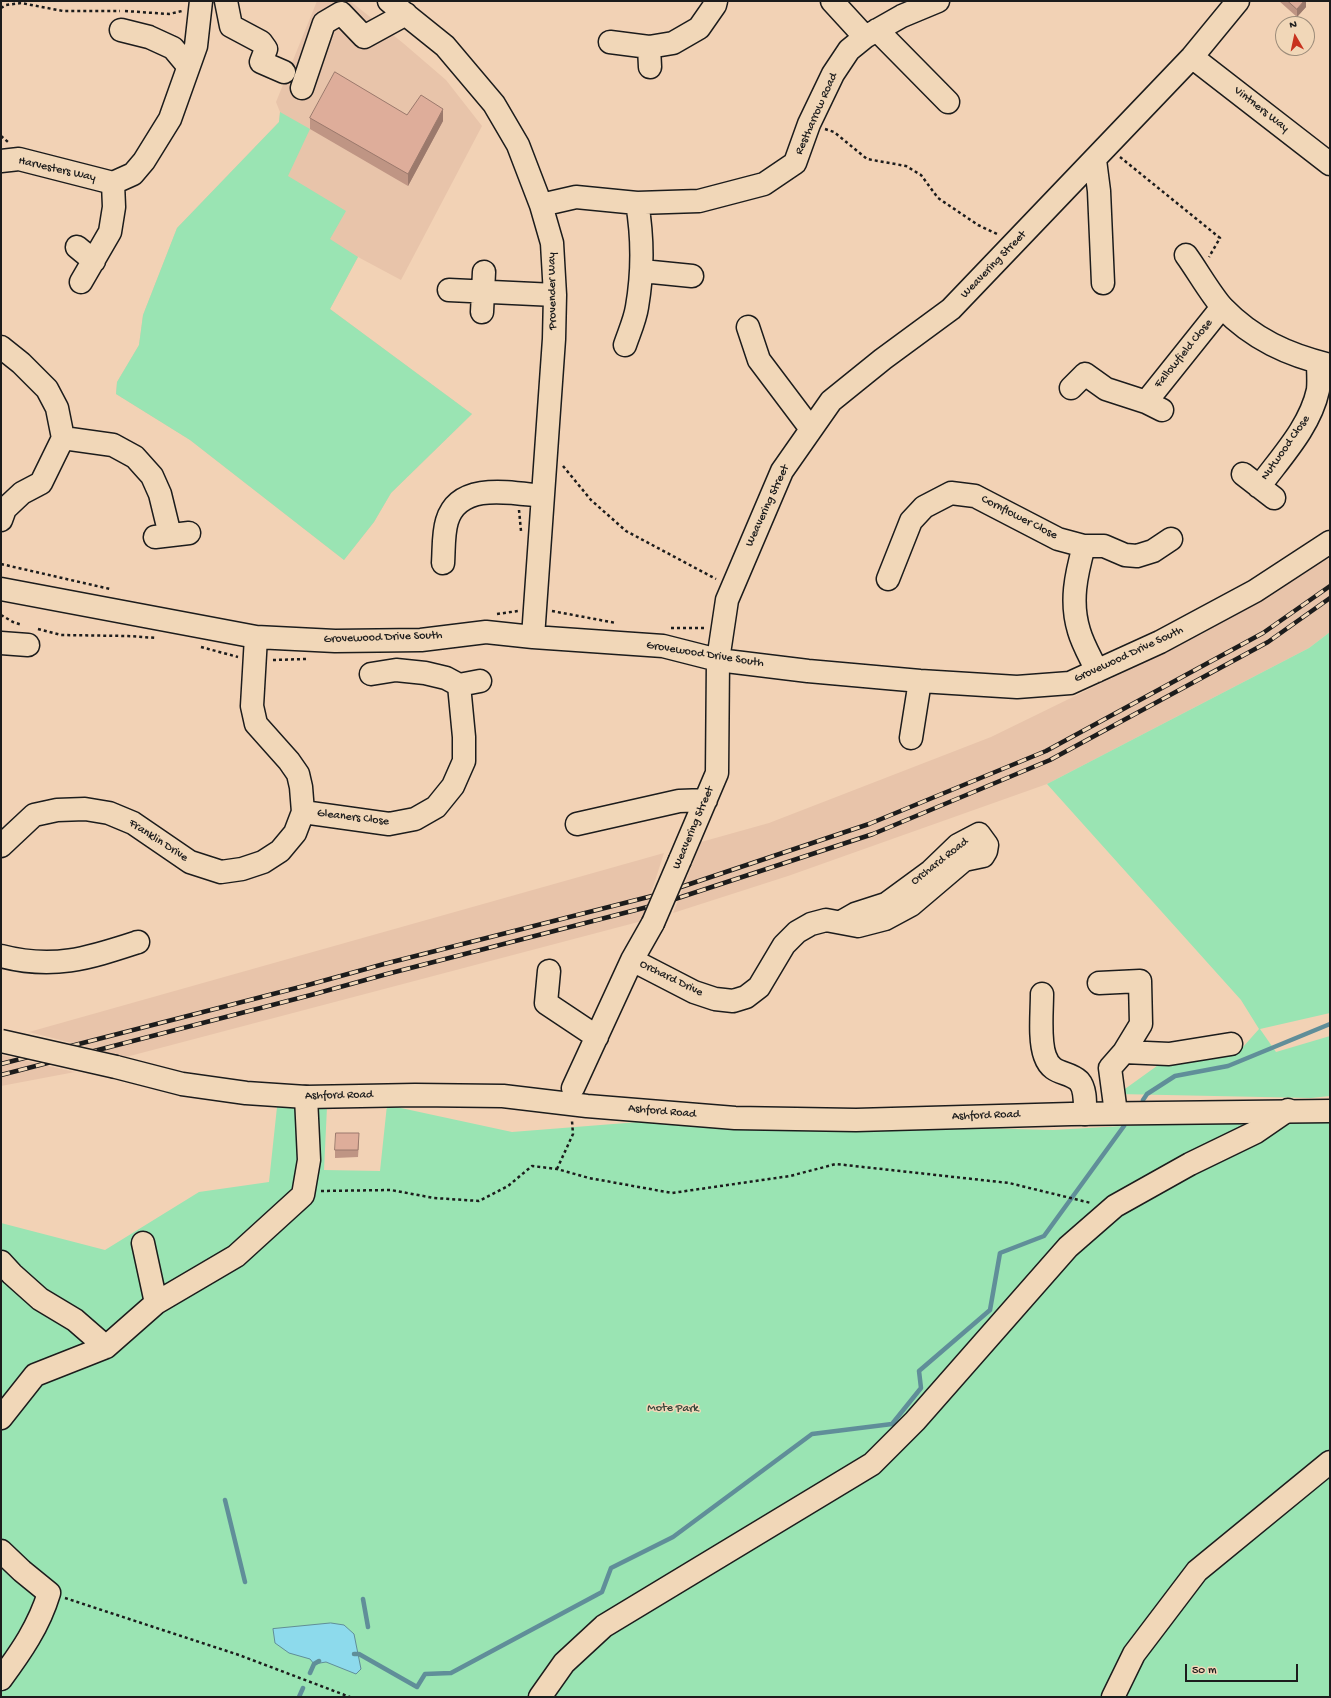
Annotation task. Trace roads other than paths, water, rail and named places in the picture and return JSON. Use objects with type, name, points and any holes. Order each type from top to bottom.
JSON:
[{"type":"street","points":[[226,1],[231,26],[261,42],[266,49],[261,62],[284,72]]},
{"type":"street","points":[[610,42],[649,57],[699,28],[715,5],[716,1]]},
{"type":"street","points":[[832,1],[871,33],[948,102]]},
{"type":"street","name":"Restharrow Road","points":[[541,205],[576,197],[637,204],[699,201],[764,184],[795,163],[809,124],[833,74],[849,50],[871,33],[902,16],[938,1]]},
{"type":"street","name":"Weavering Street","points":[[573,1088],[632,960],[653,923],[717,773],[718,660],[727,600],[782,471],[831,401],[883,359],[951,309],[1192,57],[1238,1]]},
{"type":"street","name":"Harvesters Way","points":[[1,161],[19,159],[113,183],[133,174],[144,161],[170,119],[181,70],[196,46],[200,25],[200,4]]},
{"type":"street","points":[[302,88],[324,23],[341,13],[364,37],[398,7]]},
{"type":"street","name":"Provender Way","points":[[398,7],[445,46],[494,104],[518,145],[541,205],[552,243],[555,295],[554,339],[544,459],[533,637]]},
{"type":"street","points":[[121,30],[149,37],[173,48],[181,70]]},
{"type":"street","name":"Vintners Way","points":[[1192,57],[1330,164]]},
{"type":"street","points":[[1101,153],[1099,191],[1103,283]]},
{"type":"street","name":"Harvesters Way","points":[[81,282],[110,232],[114,207],[113,183]]},
{"type":"street","points":[[625,345],[637,308],[642,271],[642,229],[637,204]]},
{"type":"street","points":[[77,247],[94,261]]},
{"type":"street","points":[[1197,260],[1222,307],[1249,332],[1274,347],[1324,363]]},
{"type":"street","points":[[642,271],[692,276]]},
{"type":"street","points":[[449,290],[555,295]]},
{"type":"street","name":"Fallowfield Close","points":[[1071,388],[1085,374],[1106,389],[1154,406],[1222,307]]},
{"type":"street","points":[[748,327],[759,360],[811,429]]},
{"type":"street","points":[[1,347],[21,363],[47,389],[57,408],[63,438],[41,483],[22,493],[5,509],[1,520]]},
{"type":"street","name":"Nutwood Close","points":[[1259,486],[1292,442],[1311,413],[1324,363]]},
{"type":"street","points":[[63,438],[113,445],[136,457],[152,476],[160,494],[171,535]]},
{"type":"street","points":[[443,563],[436,540],[455,506],[465,498],[478,493],[505,492],[542,496]]},
{"type":"street","name":"Cornflower Close","points":[[898,572],[911,521],[924,507],[951,493],[975,496],[1058,539],[1094,546],[1125,555],[1137,556],[1153,551],[1171,539]]},
{"type":"street","name":"Grovewood Drive South","points":[[1,589],[256,637],[335,641],[421,640],[486,632],[533,637],[663,646],[718,660],[920,681],[1017,687],[1070,683],[1160,642],[1255,591],[1330,542]]},
{"type":"street","points":[[1094,546],[1077,572],[1073,602],[1079,632],[1097,671]]},
{"type":"street","points":[[1,643],[29,633]]},
{"type":"street","name":"Franklin Drive","points":[[1,846],[31,808],[57,810],[85,809],[109,813],[132,823],[190,862],[221,872],[242,869],[263,862],[280,851],[295,833],[303,812],[301,787],[298,774],[289,761],[256,724],[252,706],[256,637]]},
{"type":"street","name":"Gleaners Close","points":[[303,812],[389,824],[414,819],[436,807],[454,786],[464,761],[461,681],[425,673],[396,670],[371,674]]},
{"type":"street","points":[[912,738],[920,681]]},
{"type":"street","points":[[577,824],[679,801],[706,800]]},
{"type":"street","name":"Orchard Road","points":[[978,834],[987,845],[983,856],[964,860],[911,906],[885,919],[858,926],[841,922],[855,914],[886,904],[930,871],[958,845],[978,834]]},
{"type":"street","name":"Orchard Drive","points":[[632,960],[694,992],[715,999],[733,1001],[746,997],[759,987],[784,945],[797,932],[811,924],[826,920],[841,922]]},
{"type":"street","points":[[5,957],[36,963],[54,963],[87,958],[138,942]]},
{"type":"street","points":[[549,971],[546,1003],[597,1037]]},
{"type":"street","points":[[1099,983],[1140,981],[1140,1024],[1124,1052],[1110,1068],[1116,1113]]},
{"type":"street","points":[[1042,994],[1042,1036],[1045,1056],[1051,1067],[1060,1073],[1079,1081],[1085,1098],[1085,1114]]},
{"type":"street","name":"Ashford Road","points":[[1,1041],[116,1067],[182,1084],[246,1093],[306,1097],[415,1094],[504,1096],[587,1106],[735,1118],[840,1120],[1116,1113],[1288,1110],[1330,1111]]},
{"type":"street","points":[[1124,1052],[1169,1054],[1231,1044]]},
{"type":"street","points":[[1,1418],[35,1375],[106,1346],[156,1303],[236,1256],[303,1195],[308,1160],[306,1097]]},
{"type":"street","points":[[540,1697],[564,1664],[604,1626],[872,1464],[915,1422],[1068,1247],[1115,1206],[1190,1164],[1256,1132],[1288,1110]]},
{"type":"street","points":[[143,1243],[156,1303]]},
{"type":"street","points":[[1,1262],[40,1299],[75,1320],[106,1346]]},
{"type":"street","points":[[1114,1697],[1134,1654],[1198,1571],[1330,1462]]},
{"type":"street","points":[[1,1551],[22,1571],[49,1593],[44,1611],[35,1630],[1,1679]]},
{"type":"water","points":[[331,1623],[344,1625],[354,1634],[361,1669],[356,1674],[326,1662],[314,1664],[310,1659],[289,1653],[275,1643],[273,1629]]},
{"type":"waterway","points":[[1143,1100],[1147,1094],[1175,1076],[1228,1066],[1330,1024]]},
{"type":"waterway","points":[[354,1654],[359,1654],[417,1687],[425,1674],[451,1673],[602,1592],[611,1568],[673,1537],[812,1434],[892,1424],[921,1388],[919,1371],[990,1310],[1000,1253],[1044,1236],[1124,1126]]},
{"type":"waterway","points":[[225,1500],[245,1582]]},
{"type":"waterway","points":[[363,1599],[368,1627]]},
{"type":"waterway","points":[[310,1673],[314,1664],[319,1661]]},
{"type":"waterway","points":[[299,1697],[303,1688]]},
{"type":"railway","points":[[1,1064],[660,894],[869,824],[1046,751],[1263,633],[1330,586]]},
{"type":"railway","points":[[1,1075],[663,903],[873,834],[1050,760],[1268,642],[1330,598]]},
{"type":"park label","name":"Mote Park","points":[[673,1409]]}]
